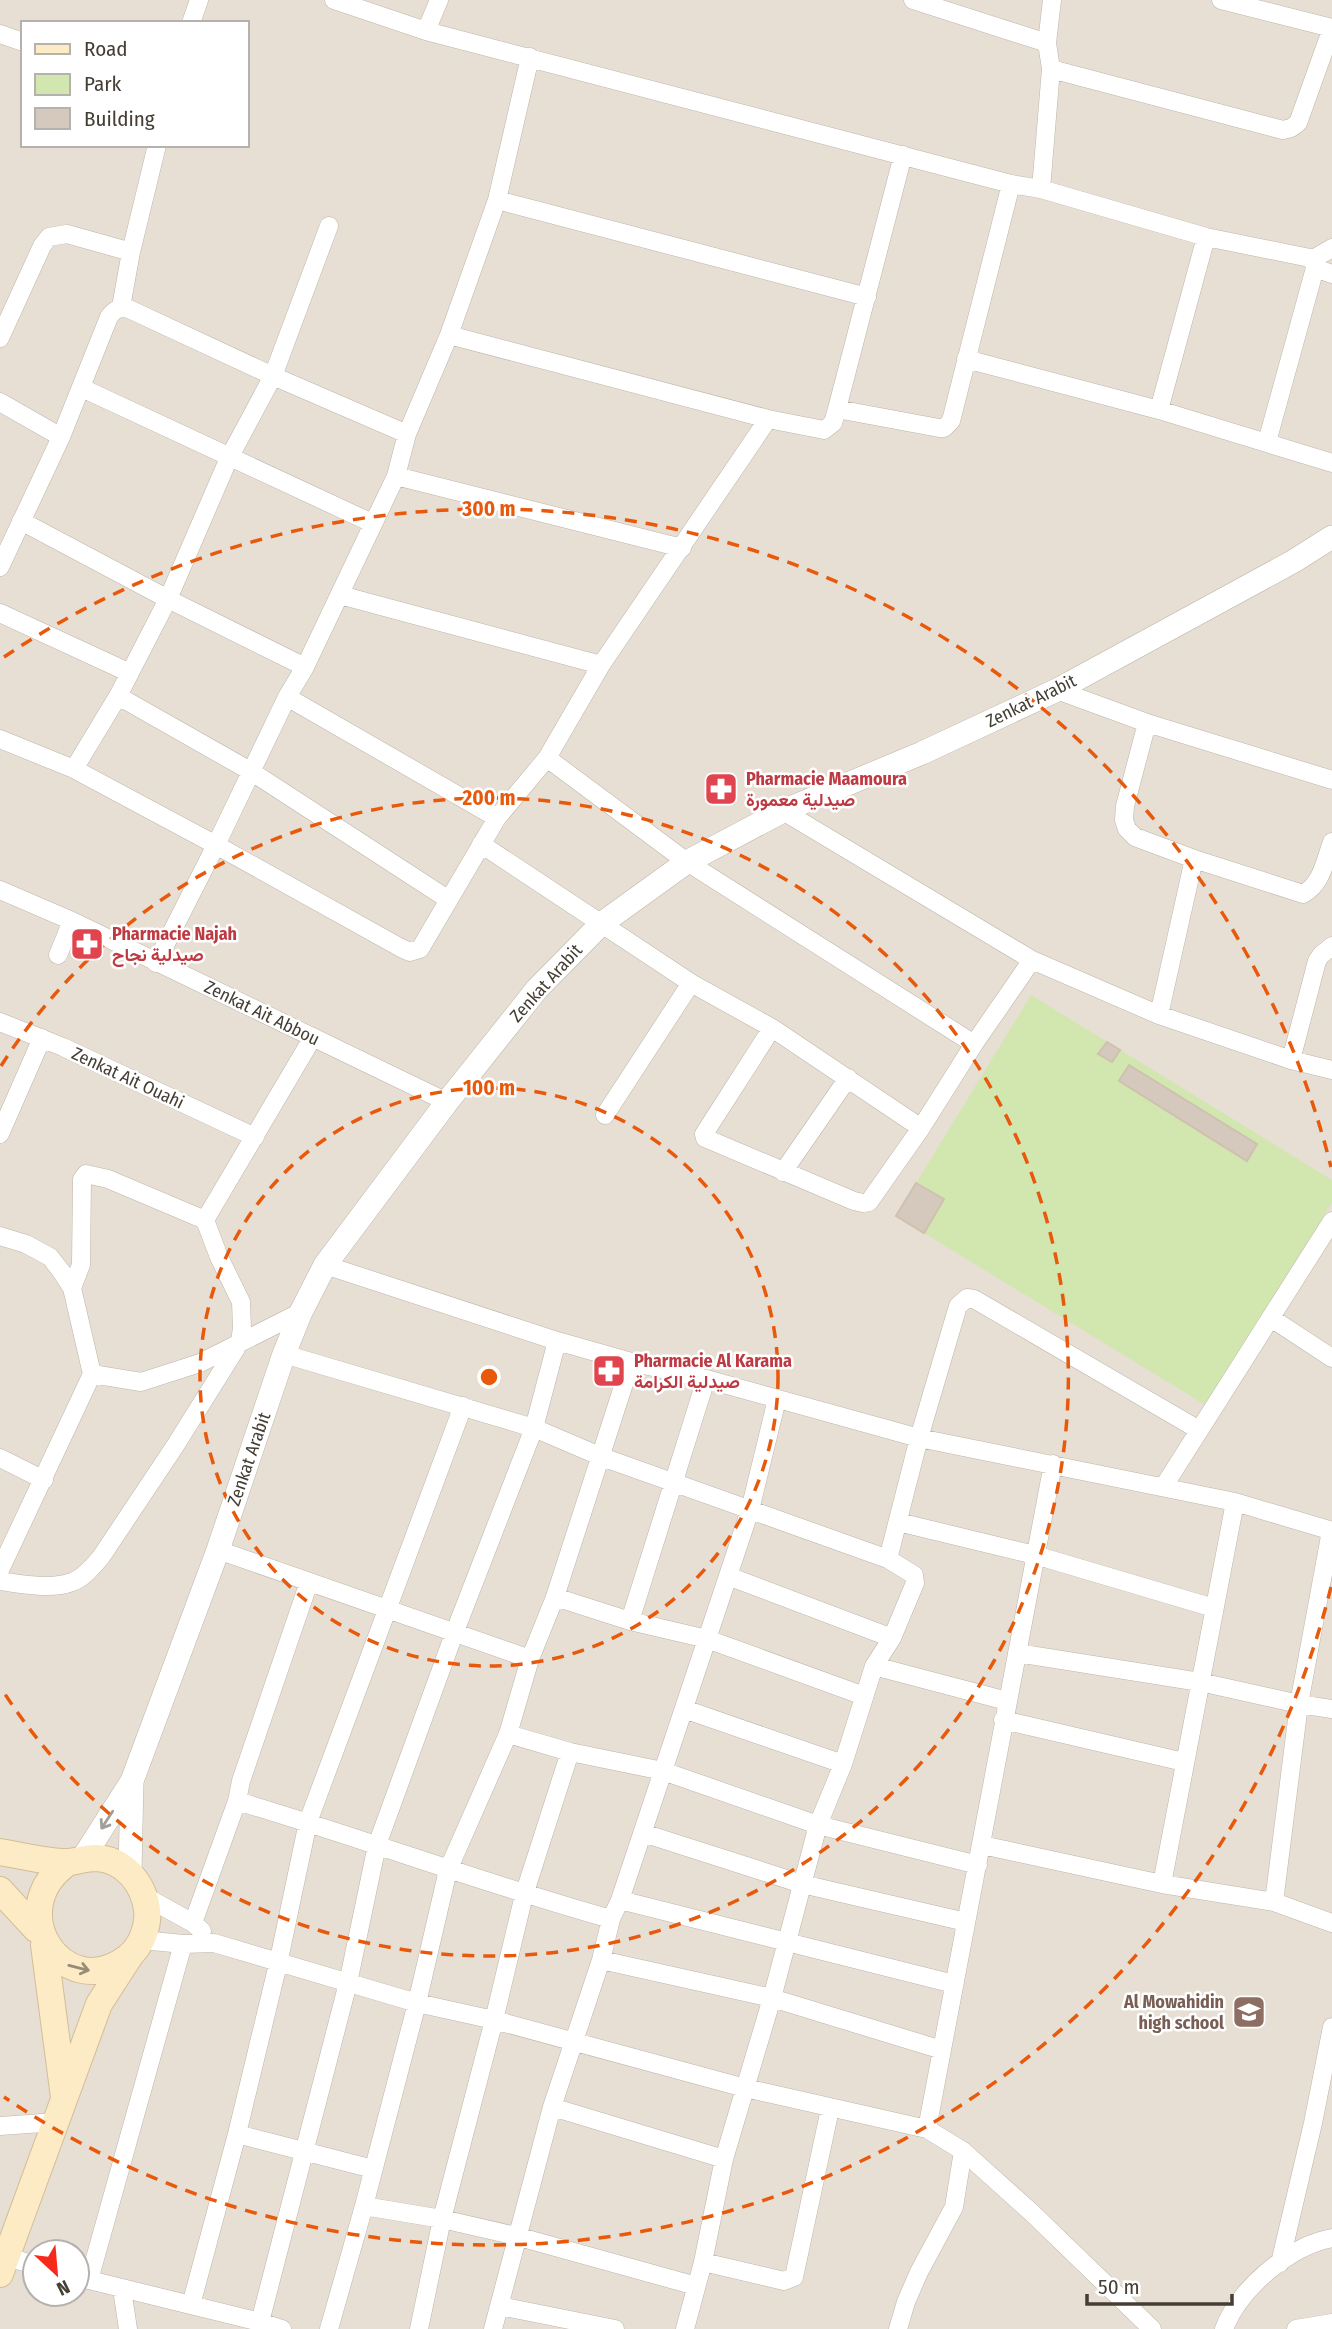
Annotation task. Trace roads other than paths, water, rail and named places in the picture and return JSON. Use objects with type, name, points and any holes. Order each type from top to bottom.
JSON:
[{"type":"main road","points":[[0,1852],[76,1860],[100,1858],[116,1863],[130,1872],[146,1897],[148,1919],[136,1948],[99,2004],[4,2266]]},
{"type":"main road","points":[[60,2112],[35,1907],[42,1886],[57,1870],[76,1860]]},
{"type":"main road","points":[[0,1890],[57,1960],[74,1968],[94,1971],[113,1966],[136,1948]]},
{"type":"street","points":[[192,21],[199,0]]},
{"type":"street","points":[[334,0],[426,32],[1012,184],[1041,189],[1320,267]]},
{"type":"street","points":[[426,32],[439,0]]},
{"type":"street","points":[[913,0],[1047,43]]},
{"type":"street","points":[[1041,189],[1051,69],[1047,43],[1052,0]]},
{"type":"street","points":[[1051,69],[1275,128],[1291,128],[1298,122],[1332,28],[1221,0]]},
{"type":"street","points":[[0,34],[21,41]]},
{"type":"street","points":[[156,963],[287,697],[305,667],[396,476],[407,434],[449,335],[497,200],[530,57]]},
{"type":"street","points":[[121,307],[131,252],[157,147]]},
{"type":"street","points":[[449,335],[768,419],[824,429],[833,423],[903,155]]},
{"type":"street","points":[[837,409],[944,428],[951,421],[1012,184]]},
{"type":"street","points":[[497,200],[867,297]]},
{"type":"street","points":[[74,769],[118,696],[168,599],[229,457],[273,376],[329,226]]},
{"type":"street","points":[[0,338],[7,304],[49,237],[67,233],[131,252]]},
{"type":"street","points":[[1159,410],[1206,237]]},
{"type":"street","points":[[1267,442],[1320,267],[1332,248]]},
{"type":"street","points":[[0,567],[61,437],[109,317],[114,310],[121,307],[407,434]]},
{"type":"street","points":[[966,359],[1159,410],[1332,463]]},
{"type":"street","points":[[82,388],[372,523]]},
{"type":"street","points":[[0,402],[61,437]]},
{"type":"street","points":[[0,739],[74,769],[410,952],[420,949],[497,818],[547,758],[601,665],[768,419]]},
{"type":"street","points":[[396,476],[682,548]]},
{"type":"street","points":[[21,521],[168,599],[305,667]]},
{"type":"street","name":"Zenkat Arabit","points":[[132,1781],[218,1550],[284,1354],[325,1265],[447,1102],[537,989],[601,924],[687,862],[783,811],[922,753],[1057,690],[1294,561],[1332,537]]},
{"type":"street","points":[[340,595],[601,665]]},
{"type":"street","points":[[0,613],[130,673]]},
{"type":"street","points":[[1057,690],[1147,723],[1332,780]]},
{"type":"street","points":[[118,696],[252,772],[449,900]]},
{"type":"street","points":[[287,697],[497,818]]},
{"type":"street","points":[[1147,723],[1125,806],[1124,820],[1127,830],[1135,837],[1303,894],[1311,890],[1319,880],[1332,842]]},
{"type":"street","points":[[547,758],[687,862],[974,1044]]},
{"type":"street","points":[[783,811],[1032,960],[1159,1015],[1291,1060],[1332,1070]]},
{"type":"street","points":[[481,844],[691,983],[772,1028],[921,1128]]},
{"type":"street","points":[[1159,1015],[1194,859]]},
{"type":"street","name":"Zenkat Ait Abbou","points":[[0,890],[72,921],[447,1102]]},
{"type":"street","points":[[58,955],[72,921]]},
{"type":"street","points":[[1291,1060],[1317,961],[1332,946]]},
{"type":"street","points":[[772,1028],[704,1134],[705,1138],[709,1142],[854,1201],[869,1202],[1032,960]]},
{"type":"street","points":[[605,1115],[691,983]]},
{"type":"street","name":"Zenkat Ait Ouahi","points":[[0,1022],[42,1038],[255,1137]]},
{"type":"street","points":[[205,1220],[313,1037]]},
{"type":"street","points":[[0,1134],[42,1038]]},
{"type":"street","points":[[783,1172],[848,1078]]},
{"type":"street","points":[[0,1581],[53,1585],[72,1582],[88,1571],[101,1557],[176,1446],[240,1342],[241,1302],[205,1220],[108,1179],[86,1174],[82,1179],[81,1189],[81,1265],[72,1288]]},
{"type":"street","points":[[1164,1486],[1332,1221]]},
{"type":"street","points":[[0,1236],[26,1244],[50,1257],[72,1288],[92,1374],[0,1570]]},
{"type":"street","points":[[325,1265],[557,1341],[631,1362],[706,1379],[919,1438],[1235,1502],[1331,1531],[1299,1704],[1274,1902]]},
{"type":"street","points":[[888,1559],[919,1438],[958,1306],[967,1298],[974,1299],[1199,1430]]},
{"type":"street","points":[[92,1374],[141,1382],[200,1363],[302,1312]]},
{"type":"street","points":[[1271,1318],[1332,1358]]},
{"type":"street","points":[[260,2322],[348,1983],[377,1845],[454,1634],[534,1428],[557,1341]]},
{"type":"street","points":[[284,1354],[534,1428],[602,1457],[888,1559],[914,1575],[915,1579],[892,1638],[874,1666],[843,1764],[818,1825],[772,1998],[724,2159],[703,2262],[685,2329]]},
{"type":"street","points":[[329,2329],[365,2206],[448,1870],[508,1734],[530,1659],[555,1597],[631,1362]]},
{"type":"street","points":[[630,1620],[706,1379]]},
{"type":"street","points":[[493,2329],[552,2107],[601,1960],[611,1919],[643,1833],[750,1510],[777,1399]]},
{"type":"street","points":[[191,2305],[237,2134],[278,1964],[308,1822],[463,1406]]},
{"type":"street","points":[[0,1458],[44,1480]]},
{"type":"street","points":[[927,2129],[1052,1464]]},
{"type":"street","points":[[1161,1884],[1235,1502]]},
{"type":"street","points":[[898,1522],[1035,1555],[1214,1608]]},
{"type":"street","points":[[218,1550],[530,1659]]},
{"type":"street","points":[[728,1576],[892,1638]]},
{"type":"street","points":[[193,1923],[237,1801],[241,1782],[309,1582]]},
{"type":"street","points":[[555,1597],[630,1620],[707,1639],[864,1696]]},
{"type":"street","points":[[1017,1653],[1200,1682],[1332,1709]]},
{"type":"street","points":[[874,1666],[1007,1701]]},
{"type":"street","points":[[684,1709],[843,1764]]},
{"type":"street","points":[[1003,1720],[1184,1762]]},
{"type":"street","points":[[508,1734],[570,1752],[663,1771],[818,1825],[978,1865]]},
{"type":"street","points":[[419,2329],[442,2218],[524,1895],[570,1752]]},
{"type":"street","points":[[76,1860],[132,1781]]},
{"type":"street","points":[[130,1872],[132,1781]]},
{"type":"street","points":[[237,1801],[308,1822],[524,1895],[611,1919]]},
{"type":"street","points":[[643,1833],[802,1884],[966,1922]]},
{"type":"street","points":[[982,1846],[1161,1884],[1274,1902],[1332,1923]]},
{"type":"street","points":[[146,1897],[193,1923],[215,1943]]},
{"type":"street","points":[[620,1900],[954,1984]]},
{"type":"street","points":[[136,1948],[215,1943],[278,1964],[417,2003],[494,2020],[745,2088],[927,2129],[963,2151],[1031,2212],[1152,2329]]},
{"type":"street","points":[[91,2251],[183,1944]]},
{"type":"street","points":[[601,1960],[772,1998],[942,2050]]},
{"type":"street","points":[[1280,2263],[1313,2123],[1332,2027]]},
{"type":"street","points":[[552,2107],[724,2159]]},
{"type":"street","points":[[703,2262],[784,2281],[794,2277],[830,2109]]},
{"type":"street","points":[[0,2126],[60,2112]]},
{"type":"street","points":[[237,2134],[373,2169]]},
{"type":"street","points":[[898,2329],[919,2272],[954,2207],[963,2151]]},
{"type":"street","points":[[365,2206],[442,2218],[696,2286]]},
{"type":"street","points":[[1224,2329],[1230,2312],[1259,2278],[1302,2248],[1332,2238]]},
{"type":"street","points":[[91,2280],[282,2329]]},
{"type":"street","points":[[122,2289],[128,2329]]},
{"type":"street","points":[[500,2306],[615,2329]]},
{"type":"street","points":[[1296,2329],[1332,2322]]},
{"type":"place","name":"Pharmacie Maamoura صيدلية معمورة","points":[[721,789]]},
{"type":"place","name":"Pharmacie Najah صيدلية نجاح","points":[[87,944]]},
{"type":"place","name":"Pharmacie Al Karama صيدلية الكرامة","points":[[609,1371]]},
{"type":"place","name":"Al Mowahidin high school","points":[[1249,2012]]}]
